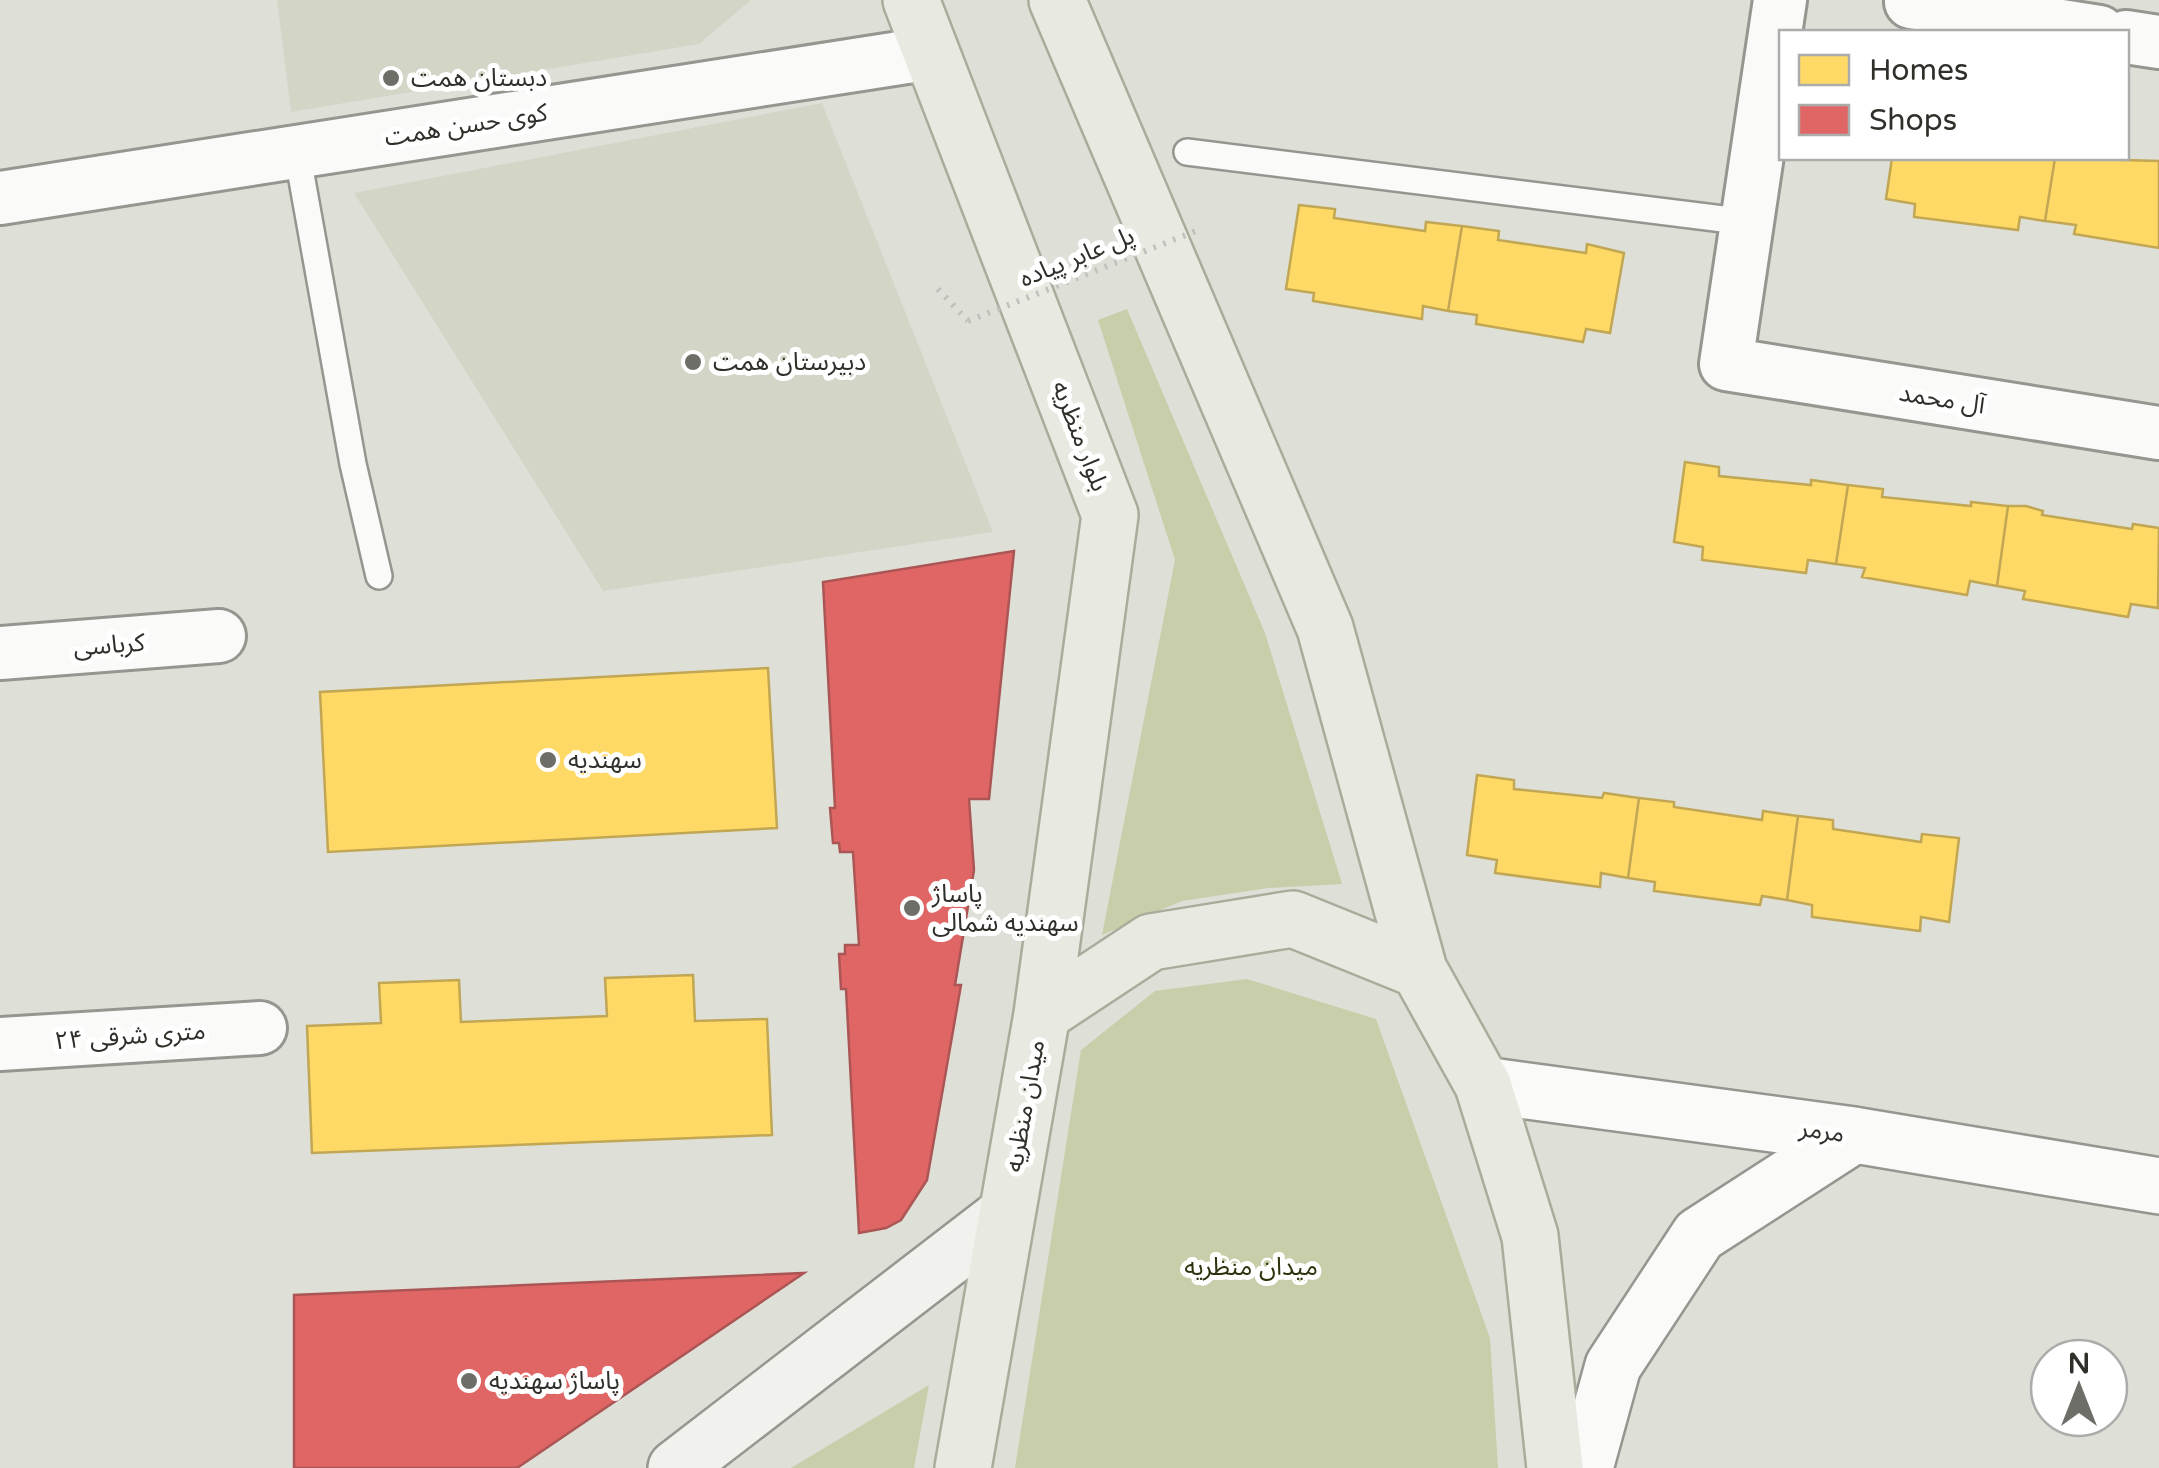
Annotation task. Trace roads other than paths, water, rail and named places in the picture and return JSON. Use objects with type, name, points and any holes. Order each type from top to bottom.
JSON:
[{"type":"main road","name":"بلوار منظریه","points":[[910,0],[1110,515],[1042,1014]]},
{"type":"main road","points":[[1058,0],[1325,628],[1419,970],[1483,1085],[1530,1236],[1556,1468]]},
{"type":"main road","name":"ميدان منظریه","points":[[963,1468],[1042,1014],[1152,942],[1292,919],[1419,970]]},
{"type":"main road","points":[[676,1468],[1006,1214]]},
{"type":"street","points":[[1747,222],[1780,0]]},
{"type":"street","points":[[1910,2],[2086,30]]},
{"type":"street","points":[[2129,37],[2159,42]]},
{"type":"street","name":"کوی حسن همت","points":[[0,198],[932,53]]},
{"type":"street","name":"آل محمد","points":[[1747,222],[1726,364],[2159,434]]},
{"type":"street","name":"کرباسی","points":[[0,654],[218,636]]},
{"type":"street","name":"۲۴ متری شرقی","points":[[0,1044],[260,1028]]},
{"type":"street","name":"مرمر","points":[[1483,1085],[1854,1135],[2159,1186]]},
{"type":"street","points":[[1585,1468],[1613,1366],[1698,1235],[1854,1135]]},
{"type":"lane","points":[[297,152],[352,464],[379,576]]},
{"type":"lane","points":[[1187,152],[1747,222]]},
{"type":"place","name":"دبستان همت","points":[[391,78]]},
{"type":"place","name":"دبیرستان همت","points":[[693,362]]},
{"type":"place","name":"سهندیه","points":[[548,760]]},
{"type":"place","name":"پاساژ سهندیه شمالی","points":[[912,908]]},
{"type":"place","name":"پاساژ سهندیه","points":[[469,1381]]},
{"type":"park label","name":"میدان منظریه","points":[[1251,1267]]}]
